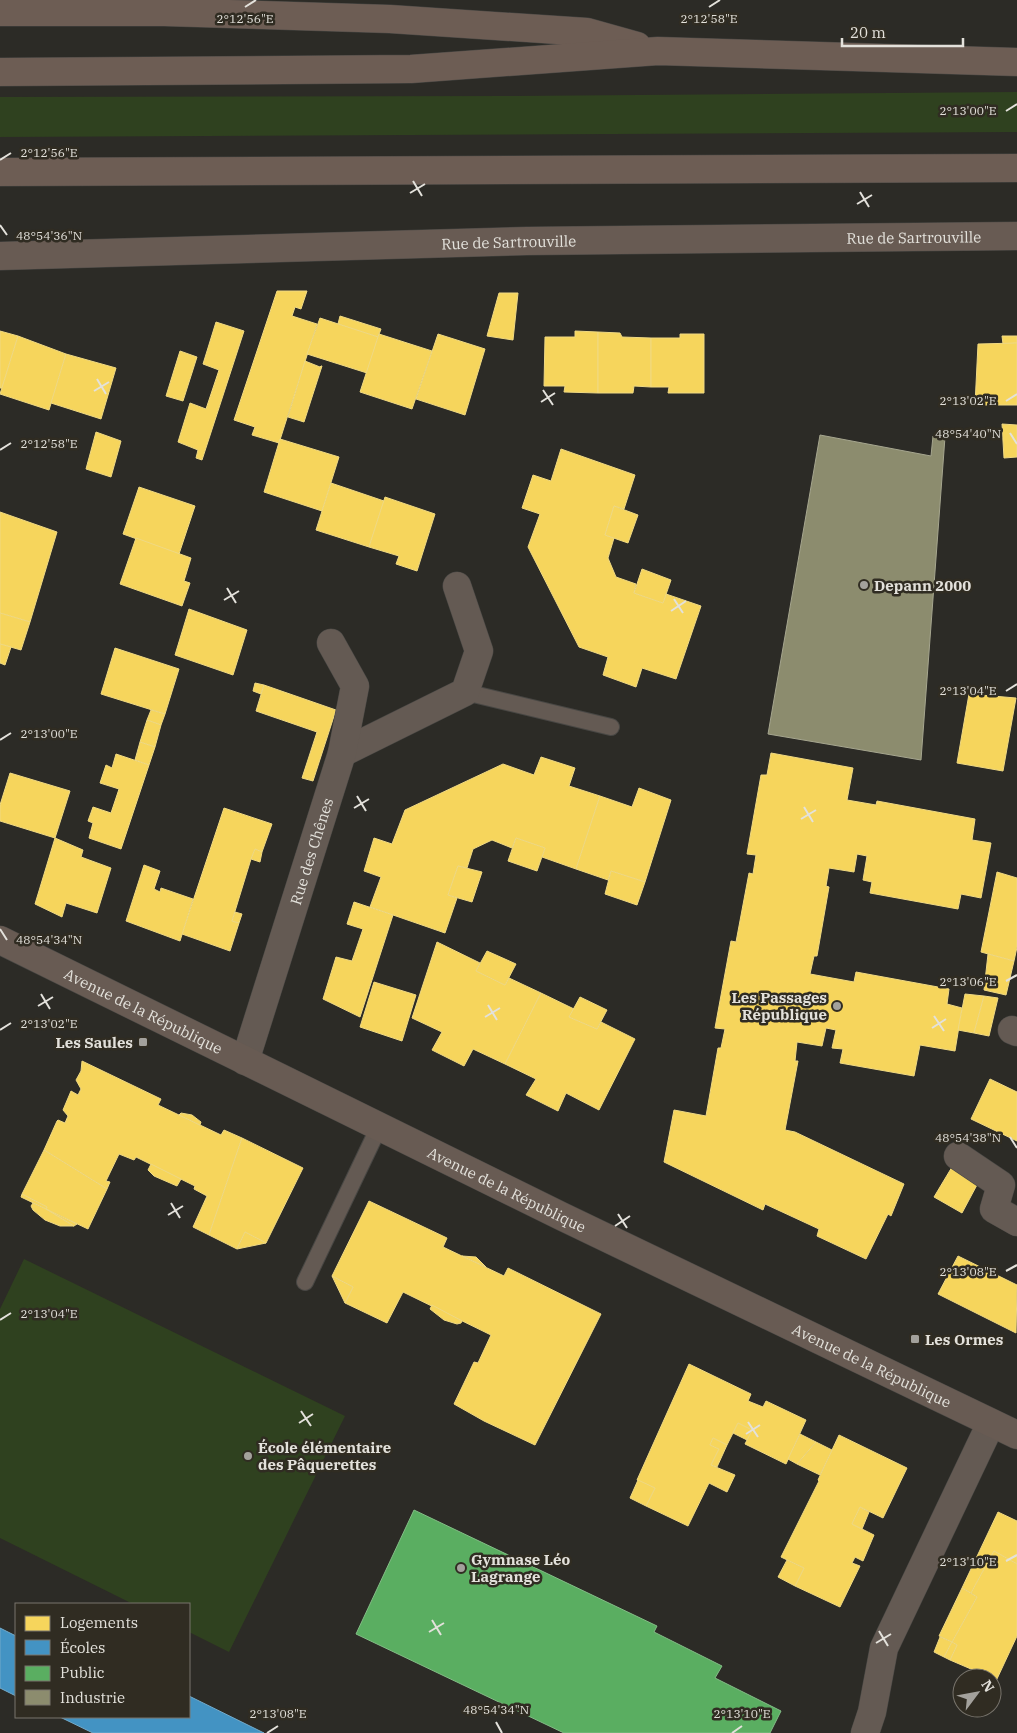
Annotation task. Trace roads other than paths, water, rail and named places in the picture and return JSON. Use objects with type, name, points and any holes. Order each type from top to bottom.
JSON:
[{"type":"highway","points":[[0,12],[164,12],[390,19],[587,32],[658,51]]},
{"type":"highway","points":[[0,72],[411,69],[658,51],[1017,62]]},
{"type":"highway","points":[[0,172],[1017,168]]},
{"type":"main road","name":"Rue de Sartrouville","points":[[0,256],[527,241],[1017,236]]},
{"type":"main road","name":"Avenue de la République","points":[[0,940],[379,1127],[1017,1435]]},
{"type":"street","points":[[342,753],[465,692],[479,650],[457,586]]},
{"type":"street","name":"Rue des Chênes","points":[[246,1061],[342,753],[355,686],[331,643]]},
{"type":"street","points":[[958,1156],[1001,1185],[994,1209],[1017,1222]]},
{"type":"street","points":[[864,1733],[872,1712],[884,1648],[991,1422]]},
{"type":"lane","points":[[465,692],[611,727]]},
{"type":"lane","points":[[305,1282],[379,1127]]},
{"type":"place","name":"Depann 2000","points":[[864,585]]},
{"type":"place","name":"Les Passages République","points":[[837,1006]]},
{"type":"place","name":"Les Saules","points":[[143,1042]]},
{"type":"place","name":"Les Ormes","points":[[915,1339]]},
{"type":"place","name":"École élémentaire des Pâquerettes","points":[[248,1456]]},
{"type":"place","name":"Gymnase Léo Lagrange","points":[[461,1568]]}]
